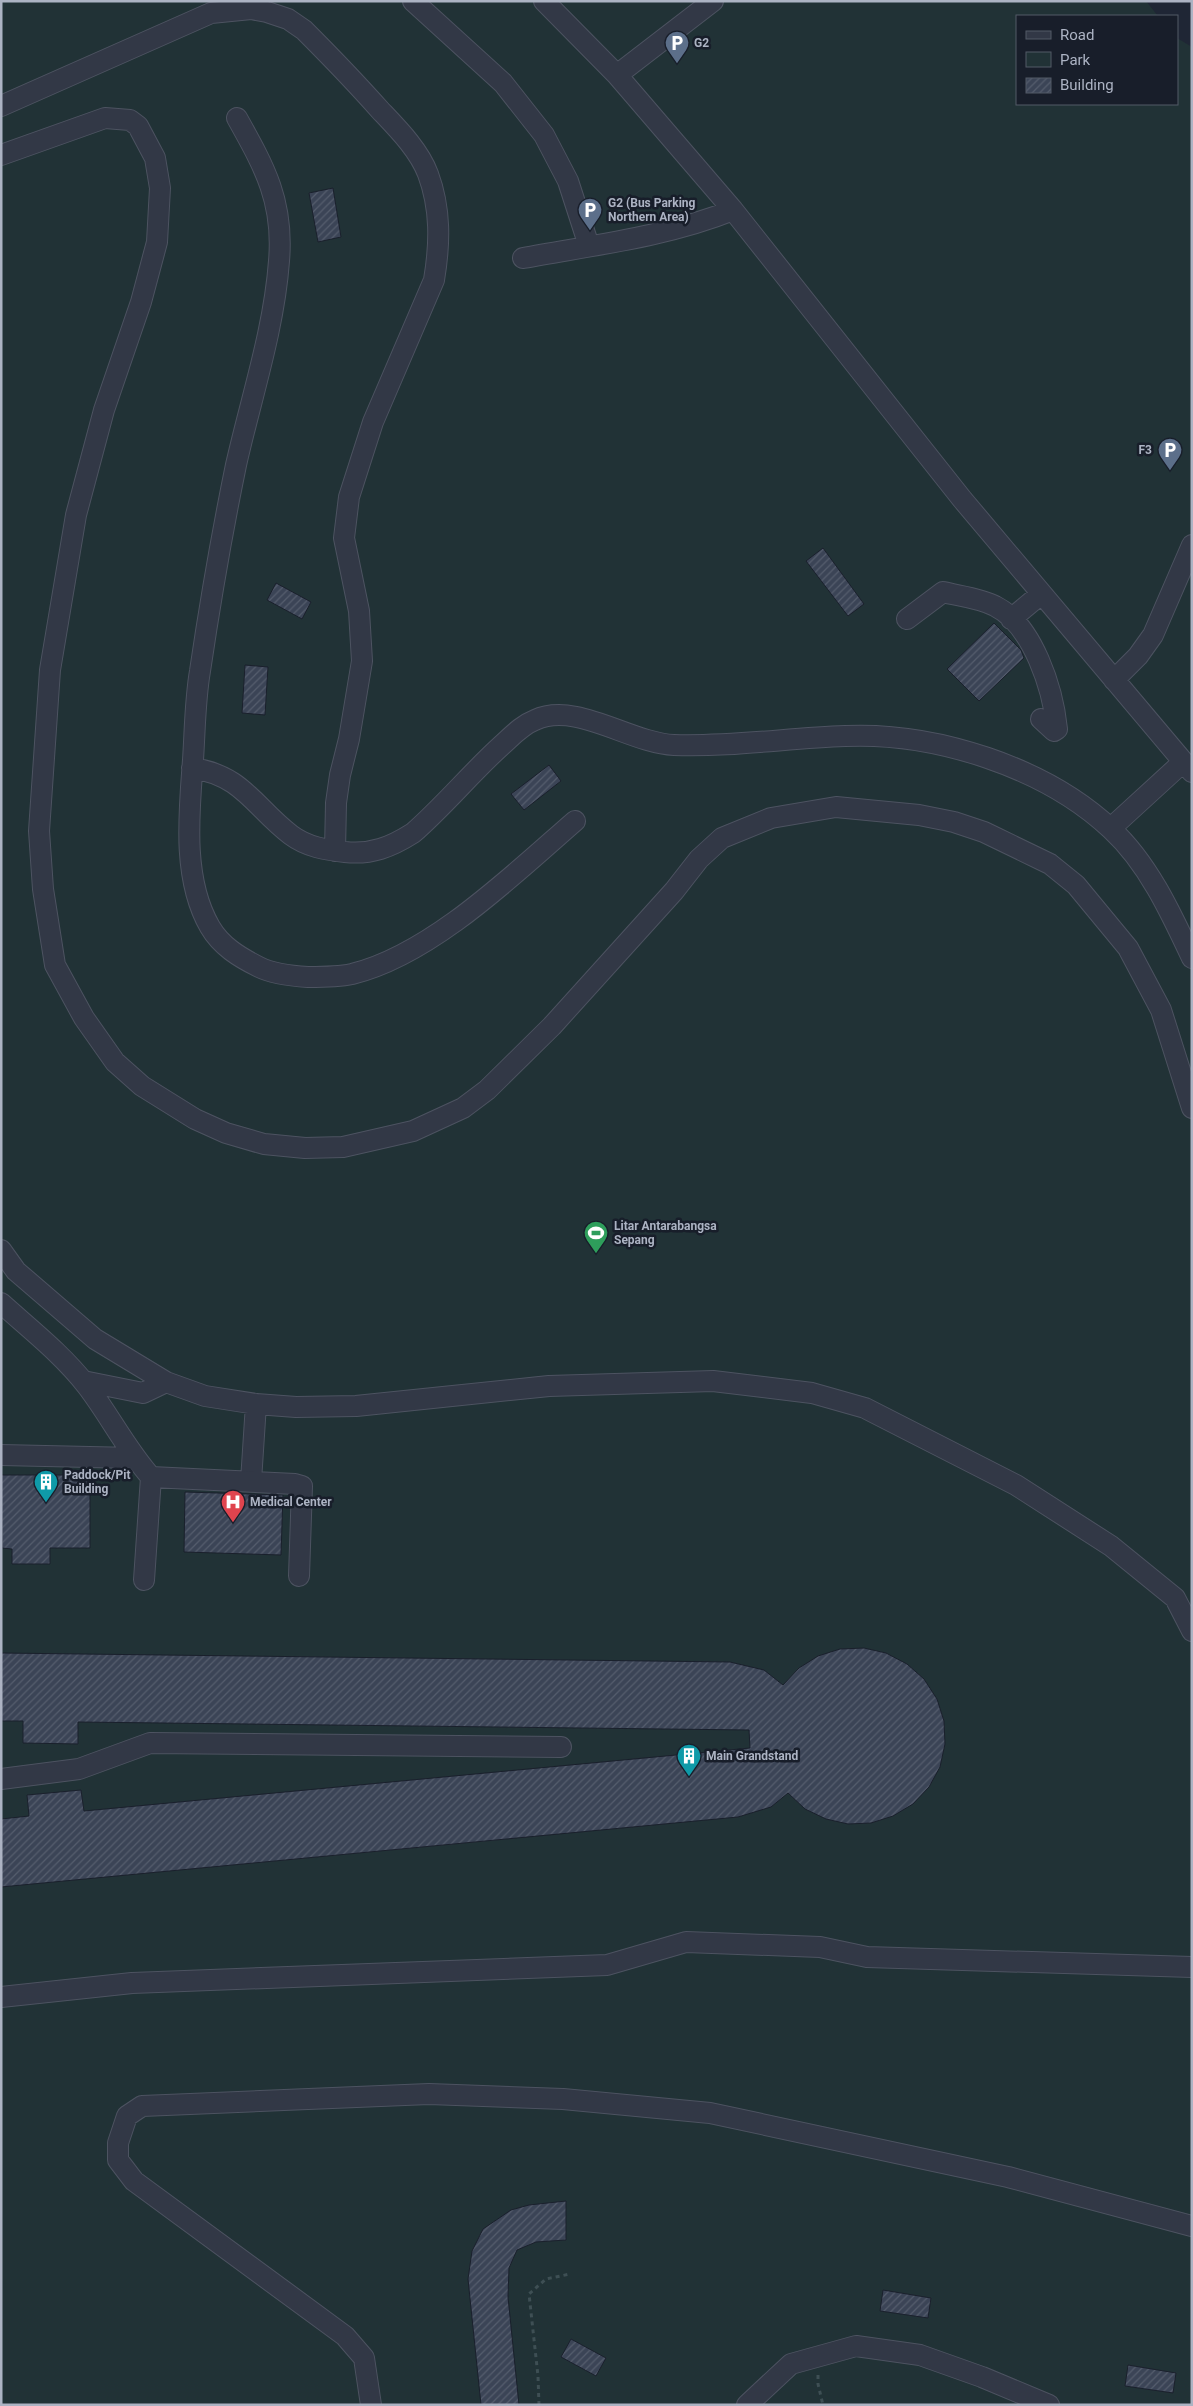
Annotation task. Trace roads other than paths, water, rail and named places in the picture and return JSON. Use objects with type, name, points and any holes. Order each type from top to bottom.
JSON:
[{"type":"street","points":[[413,1],[503,83],[544,135],[568,181],[589,246]]},
{"type":"street","points":[[544,1],[617,75],[733,210],[956,491],[1187,767],[1111,828]]},
{"type":"street","points":[[617,75],[713,1]]},
{"type":"street","points":[[1,106],[210,7],[251,9],[288,19],[304,30],[393,124],[420,159],[432,187],[438,217],[438,257],[434,280],[373,422],[349,497],[344,538],[359,610],[362,661],[336,803],[335,851]]},
{"type":"street","points":[[1,155],[105,118],[130,120],[138,126],[155,158],[160,188],[157,242],[141,302],[104,410],[76,514],[50,670],[39,830],[43,889],[55,965],[84,1018],[115,1062],[142,1086],[203,1122],[226,1133],[264,1144],[305,1148],[343,1147],[413,1131],[463,1108],[487,1090],[552,1026],[674,891],[699,859],[722,838],[771,818],[836,807],[919,815],[954,822],[984,832],[1050,864],[1076,885],[1128,948],[1161,1010],[1192,1108]]},
{"type":"street","points":[[237,118],[266,170],[275,196],[279,226],[280,260],[265,342],[236,467],[199,674],[189,842],[201,906],[210,928],[223,945],[243,959],[266,970],[297,976],[348,974],[390,960],[469,912],[575,822]]},
{"type":"street","points":[[523,258],[674,230],[707,221],[733,210]]},
{"type":"street","points":[[1114,680],[1138,656],[1153,635],[1192,545]]},
{"type":"street","points":[[907,619],[943,592],[995,606],[1011,619],[1031,642],[1042,668],[1057,729],[1054,732],[1041,719]]},
{"type":"street","points":[[1011,619],[1042,594]]},
{"type":"street","points":[[192,768],[207,770],[220,775],[241,788],[292,836],[321,849],[367,853],[396,844],[428,820],[461,784],[522,728],[546,716],[561,715],[588,720],[636,738],[670,744],[738,745],[846,736],[913,740],[950,746],[1005,764],[1043,782],[1111,828],[1128,848],[1155,887],[1192,958]]},
{"type":"street","points":[[1,1250],[16,1271],[96,1339],[166,1382],[205,1396],[256,1404],[296,1407],[356,1406],[549,1386],[713,1381],[812,1393],[865,1408],[1016,1485],[1110,1546],[1175,1598],[1192,1631]]},
{"type":"street","points":[[1,1303],[64,1358],[106,1413],[134,1458],[151,1477],[144,1580]]},
{"type":"street","points":[[83,1381],[143,1393],[166,1382]]},
{"type":"street","points":[[251,1481],[256,1404]]},
{"type":"street","points":[[1,1454],[134,1458]]},
{"type":"street","points":[[151,1477],[251,1481],[302,1486],[299,1576]]},
{"type":"street","points":[[1,1779],[79,1769],[150,1743],[561,1747]]},
{"type":"street","points":[[1,1996],[132,1983],[607,1965],[686,1942],[820,1947],[867,1957],[1192,1967]]},
{"type":"street","points":[[371,2405],[364,2358],[345,2336],[134,2181],[118,2160],[118,2143],[127,2116],[142,2106],[429,2094],[563,2099],[700,2112],[1008,2177],[1192,2226]]},
{"type":"street","points":[[747,2405],[790,2364],[856,2346],[920,2355],[982,2377],[1049,2405]]},
{"type":"place","name":"G2","points":[[677,64]]},
{"type":"place","name":"G2 (Bus Parking Northern Area)","points":[[590,231]]},
{"type":"place","name":"F3","points":[[1170,471]]},
{"type":"place","name":"Litar Antarabangsa Sepang","points":[[596,1254]]},
{"type":"place","name":"Paddock/Pit Building","points":[[46,1503]]},
{"type":"place","name":"Medical Center","points":[[233,1523]]},
{"type":"place","name":"Main Grandstand","points":[[689,1777]]}]
